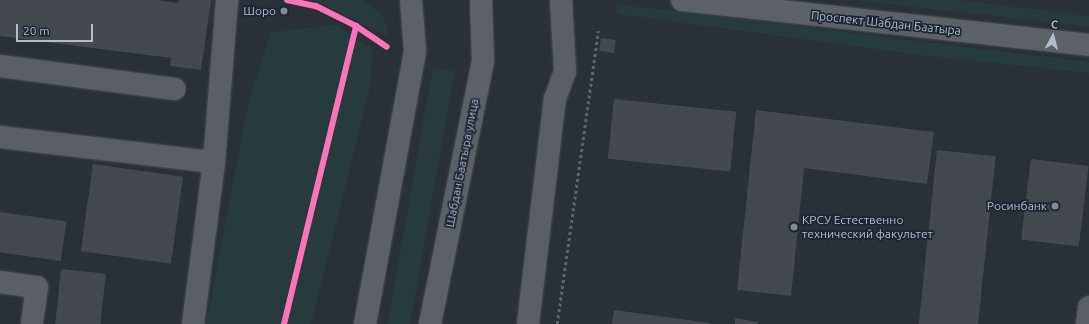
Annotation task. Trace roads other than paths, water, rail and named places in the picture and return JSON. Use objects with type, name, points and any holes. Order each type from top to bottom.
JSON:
[{"type":"main road","points":[[366,324],[415,51],[411,0]]},
{"type":"main road","name":"Шабдан Баатыра улица","points":[[430,324],[483,61],[481,0]]},
{"type":"main road","name":"Проспект Шабдан Баатыра","points":[[682,0],[1089,45]]},
{"type":"lane","points":[[193,324],[214,162],[227,0]]},
{"type":"lane","points":[[528,324],[555,99],[565,71],[561,0]]},
{"type":"lane","points":[[0,66],[174,89]]},
{"type":"lane","points":[[0,137],[214,162]]},
{"type":"lane","points":[[0,282],[37,287],[32,324]]},
{"type":"lane","points":[[1087,324],[1089,307]]},
{"type":"place","name":"Шоро","points":[[284,11]]},
{"type":"place","name":"Росинбанк","points":[[1055,206]]},
{"type":"place","name":"КРСУ Естественно технический факультет","points":[[794,227]]}]
